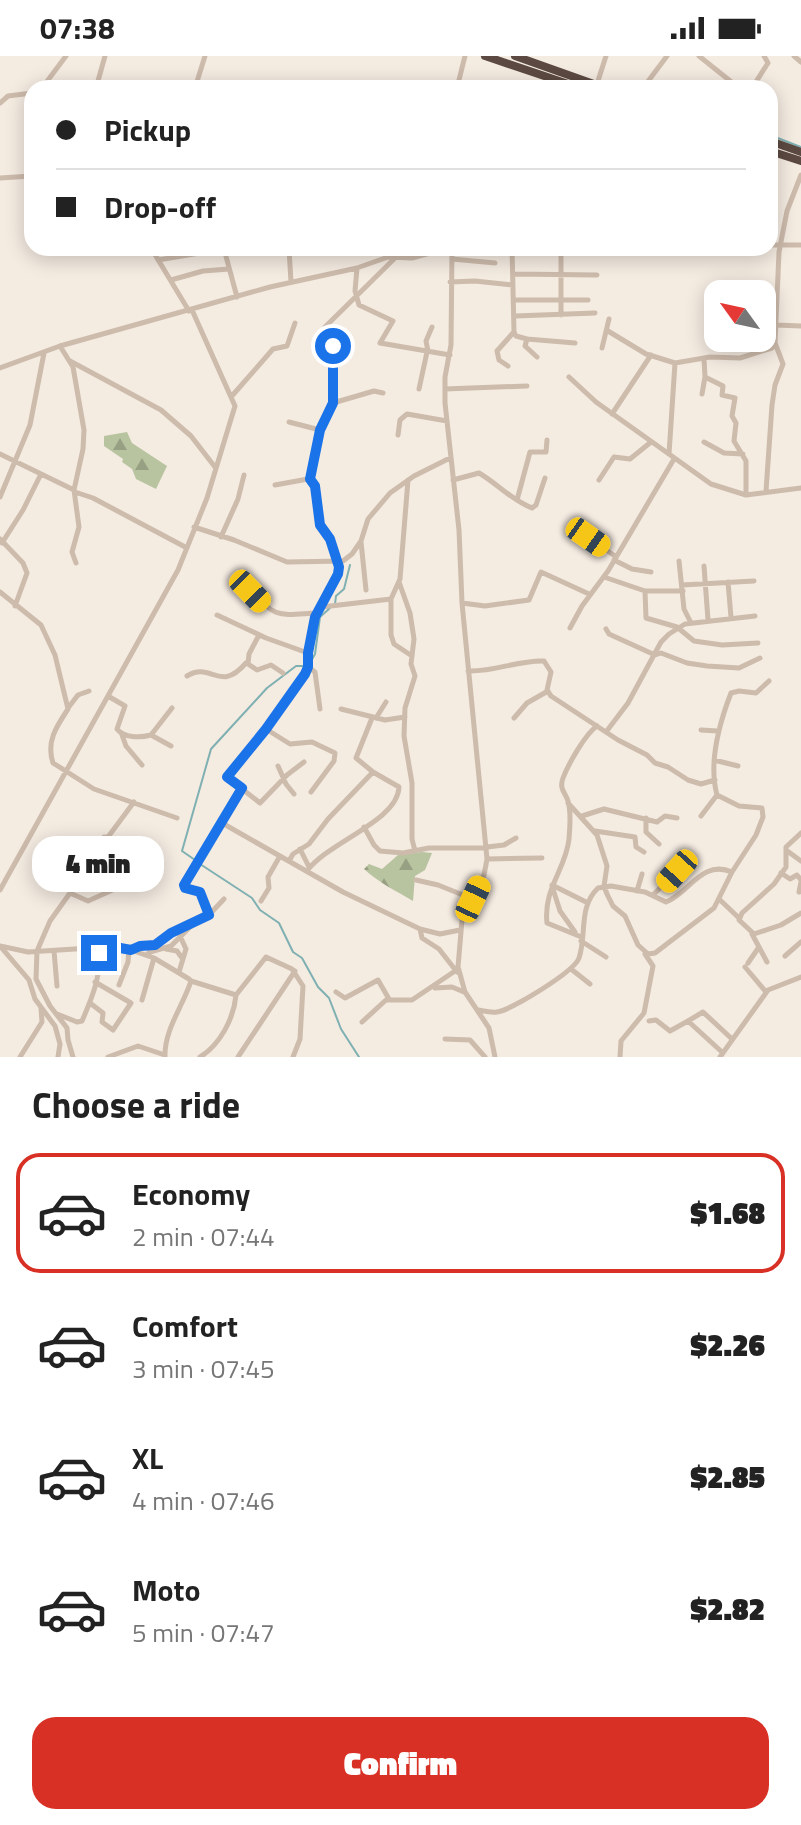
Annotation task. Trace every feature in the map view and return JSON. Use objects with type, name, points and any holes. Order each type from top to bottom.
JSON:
[{"type":"highway","points":[[485,56],[556,80]]},
{"type":"highway","points":[[515,56],[582,80]]},
{"type":"highway","points":[[778,144],[801,152]]},
{"type":"highway","points":[[778,154],[801,161]]},
{"type":"street","points":[[48,80],[66,56]]},
{"type":"street","points":[[98,80],[105,56]]},
{"type":"street","points":[[198,80],[205,56]]},
{"type":"street","points":[[459,80],[464,56]]},
{"type":"street","points":[[602,80],[606,56]]},
{"type":"street","points":[[649,80],[667,56]]},
{"type":"street","points":[[699,56],[729,80]]},
{"type":"street","points":[[757,80],[768,63],[764,56]]},
{"type":"street","points":[[794,56],[801,62]]},
{"type":"street","points":[[0,103],[8,96],[24,94]]},
{"type":"street","points":[[801,175],[787,211],[780,246],[776,325],[801,326]]},
{"type":"street","points":[[0,178],[24,176]]},
{"type":"street","points":[[780,246],[801,245]]},
{"type":"street","points":[[0,890],[172,583],[207,498],[234,408],[190,310],[156,256]]},
{"type":"street","points":[[158,260],[180,256]]},
{"type":"street","points":[[226,256],[237,297]]},
{"type":"street","points":[[288,256],[291,282]]},
{"type":"street","points":[[304,762],[284,777],[261,803],[227,777],[266,729],[308,667],[308,653],[319,610],[337,579],[338,563],[330,539],[320,525],[315,486],[310,479],[320,430],[333,403],[335,350],[325,327],[397,256]]},
{"type":"street","points":[[0,368],[60,346],[291,282],[357,268],[388,257],[420,256]]},
{"type":"street","points":[[452,256],[450,355],[445,389],[459,530],[468,671],[487,847],[486,870],[460,930],[457,972]]},
{"type":"street","points":[[508,366],[499,360],[497,351],[514,333],[512,256]]},
{"type":"street","points":[[561,256],[561,315]]},
{"type":"street","points":[[452,259],[495,263]]},
{"type":"street","points":[[357,268],[356,297],[361,307],[393,321],[380,343],[450,355]]},
{"type":"street","points":[[170,279],[229,269]]},
{"type":"street","points":[[513,274],[597,275]]},
{"type":"street","points":[[450,282],[513,285]]},
{"type":"street","points":[[514,300],[588,300]]},
{"type":"street","points":[[515,316],[595,313]]},
{"type":"street","points":[[602,348],[609,319]]},
{"type":"street","points":[[231,397],[273,349],[287,346],[295,323]]},
{"type":"street","points":[[419,389],[428,352],[426,341],[432,327]]},
{"type":"street","points":[[608,331],[651,355],[675,363],[716,356],[744,357],[760,352]]},
{"type":"street","points":[[514,333],[527,339],[575,343]]},
{"type":"street","points":[[527,339],[525,346],[537,357]]},
{"type":"street","points":[[60,346],[73,367],[84,430],[75,493],[79,527],[72,552],[76,563]]},
{"type":"street","points":[[766,491],[772,405],[783,364],[776,346]]},
{"type":"street","points":[[0,497],[33,415],[44,353]]},
{"type":"street","points":[[612,414],[651,355]]},
{"type":"street","points":[[702,394],[704,359]]},
{"type":"street","points":[[69,361],[76,362],[161,410],[191,436],[215,467]]},
{"type":"street","points":[[570,628],[589,594],[604,577],[672,457],[675,363]]},
{"type":"street","points":[[569,377],[612,414],[711,484],[746,495],[801,488]]},
{"type":"street","points":[[705,377],[723,386],[722,395],[735,398],[732,416],[736,423],[734,441],[746,464],[746,495]]},
{"type":"street","points":[[445,389],[527,386]]},
{"type":"street","points":[[333,403],[374,391],[383,393]]},
{"type":"street","points":[[398,435],[401,418],[407,414],[447,421]]},
{"type":"street","points":[[289,422],[320,430]]},
{"type":"street","points":[[517,500],[530,452],[546,452],[547,440]]},
{"type":"street","points":[[599,480],[614,457],[630,459],[651,442]]},
{"type":"street","points":[[704,442],[724,453],[743,454]]},
{"type":"street","points":[[0,454],[75,493],[93,498],[187,548]]},
{"type":"street","points":[[194,527],[287,562],[338,563],[349,558],[361,541],[366,522],[390,493],[437,462],[450,458]]},
{"type":"street","points":[[453,480],[479,473],[530,508],[535,507],[545,478]]},
{"type":"street","points":[[15,606],[27,573],[23,563],[1,541],[20,517],[41,474]]},
{"type":"street","points":[[221,537],[238,499],[244,475]]},
{"type":"street","points":[[275,485],[310,479]]},
{"type":"street","points":[[408,479],[399,582],[391,599],[393,642],[412,656]]},
{"type":"street","points":[[582,541],[588,537],[632,569],[651,572]]},
{"type":"street","points":[[361,541],[366,590]]},
{"type":"street","points":[[679,561],[684,609],[691,623]]},
{"type":"street","points":[[704,566],[708,620]]},
{"type":"street","points":[[462,603],[485,606],[529,600],[541,572],[589,594]]},
{"type":"street","points":[[604,577],[645,591],[705,583],[754,581]]},
{"type":"street","points":[[399,582],[410,613],[414,639],[412,656],[415,676],[407,696],[405,749],[413,792],[412,839],[415,851]]},
{"type":"street","points":[[728,582],[731,617]]},
{"type":"street","points":[[250,591],[272,612],[284,615],[391,599]]},
{"type":"street","points":[[645,591],[646,618],[677,627],[694,641],[722,645],[758,643]]},
{"type":"street","points":[[0,592],[33,617],[49,639],[68,709]]},
{"type":"street","points":[[217,615],[308,653]]},
{"type":"street","points":[[606,732],[628,703],[661,642],[677,627],[708,620],[755,616]]},
{"type":"street","points":[[606,629],[609,634],[655,655],[661,653],[687,663],[745,667],[760,658]]},
{"type":"street","points":[[187,676],[200,671],[224,678],[237,674],[247,663],[259,635]]},
{"type":"street","points":[[468,671],[494,671],[515,664],[544,661],[551,672],[548,691]]},
{"type":"street","points":[[247,663],[257,670],[271,665],[283,673]]},
{"type":"street","points":[[308,667],[315,672],[320,709]]},
{"type":"street","points":[[701,816],[717,795],[714,760],[731,693],[756,693],[769,681]]},
{"type":"street","points":[[89,691],[78,695],[53,734],[50,752],[53,763],[94,789],[177,818]]},
{"type":"street","points":[[514,718],[527,703],[548,691]]},
{"type":"street","points":[[548,691],[655,763],[701,784],[715,780]]},
{"type":"street","points":[[108,696],[126,708],[117,729],[142,765]]},
{"type":"street","points":[[308,869],[327,851],[382,817],[399,791],[396,785],[356,758],[374,718],[386,702]]},
{"type":"street","points":[[151,735],[172,708]]},
{"type":"street","points":[[341,709],[374,718],[391,720],[405,717]]},
{"type":"street","points":[[597,726],[585,738],[562,781],[561,789],[568,803],[594,830],[607,866],[604,886],[613,906],[623,914],[638,945],[653,966],[645,1009],[621,1041],[620,1057]]},
{"type":"street","points":[[266,729],[290,744],[312,742],[335,753],[334,761],[311,792]]},
{"type":"street","points":[[701,730],[719,731]]},
{"type":"street","points":[[121,734],[151,735],[171,746]]},
{"type":"street","points":[[714,760],[738,766]]},
{"type":"street","points":[[278,766],[294,794]]},
{"type":"street","points":[[289,861],[309,844],[328,819],[373,772]]},
{"type":"street","points":[[209,915],[200,892],[184,885],[242,788]]},
{"type":"street","points":[[645,953],[655,953],[714,908],[756,835],[763,810],[760,806],[733,804],[717,795]]},
{"type":"street","points":[[89,878],[90,865],[104,837],[108,837],[134,802]]},
{"type":"street","points":[[568,803],[568,844],[552,885],[547,904],[547,923],[581,937]]},
{"type":"street","points":[[582,816],[604,809],[657,822],[665,816],[677,818]]},
{"type":"street","points":[[646,818],[646,832],[659,844]]},
{"type":"street","points":[[222,823],[420,929],[440,934],[460,930]]},
{"type":"street","points":[[364,827],[379,850],[403,853],[504,845],[516,838]]},
{"type":"street","points":[[594,830],[633,837],[637,849],[644,852]]},
{"type":"street","points":[[108,837],[114,844],[138,857]]},
{"type":"street","points":[[739,918],[774,884],[787,864],[788,845],[800,837]]},
{"type":"street","points":[[300,849],[308,869]]},
{"type":"street","points":[[786,850],[801,861]]},
{"type":"street","points":[[261,901],[269,888],[268,877],[280,856]]},
{"type":"street","points":[[487,859],[542,858]]},
{"type":"street","points":[[477,1009],[493,1012],[518,1002],[571,969],[578,959],[588,903],[595,890],[604,886],[637,891],[666,902],[707,872],[721,868],[732,872]]},
{"type":"street","points":[[653,895],[677,871]]},
{"type":"street","points":[[0,873],[7,877]]},
{"type":"street","points":[[781,873],[790,879],[797,875],[801,881],[799,892]]},
{"type":"street","points":[[637,891],[642,874]]},
{"type":"street","points":[[416,880],[473,899]]},
{"type":"street","points":[[552,885],[588,903]]},
{"type":"street","points":[[552,885],[568,927],[606,957]]},
{"type":"street","points":[[73,1057],[67,1028],[36,979],[37,951],[50,921],[70,893],[88,901],[117,888]]},
{"type":"street","points":[[719,898],[752,934],[767,962]]},
{"type":"street","points":[[150,955],[168,947],[224,899]]},
{"type":"street","points":[[752,934],[781,925],[801,913]]},
{"type":"street","points":[[420,929],[422,938],[439,949],[457,972],[465,992],[489,1028],[495,1057]]},
{"type":"street","points":[[142,1000],[150,955],[155,945],[182,933]]},
{"type":"street","points":[[179,973],[186,949],[182,933]]},
{"type":"street","points":[[785,956],[801,942]]},
{"type":"street","points":[[130,949],[155,945],[168,947],[177,951],[182,958]]},
{"type":"street","points":[[0,947],[18,951],[130,949],[150,955],[191,981],[236,995]]},
{"type":"street","points":[[0,947],[29,980],[40,1007],[42,1022],[20,1057]]},
{"type":"street","points":[[759,947],[746,965],[766,992]]},
{"type":"street","points":[[56,1013],[80,1023],[90,1003],[95,982],[99,960],[97,948]]},
{"type":"street","points":[[119,985],[130,949]]},
{"type":"street","points":[[18,951],[18,965]]},
{"type":"street","points":[[54,951],[57,986]]},
{"type":"street","points":[[200,1057],[218,1044],[232,1014],[236,995],[266,957],[295,971],[304,989],[300,1039],[293,1057]]},
{"type":"street","points":[[571,969],[590,984]]},
{"type":"street","points":[[238,1057],[295,971]]},
{"type":"street","points":[[362,1022],[389,999],[410,1001],[457,972]]},
{"type":"street","points":[[688,1021],[721,1055],[766,992],[801,977]]},
{"type":"street","points":[[336,992],[345,998],[378,980],[389,999]]},
{"type":"street","points":[[108,1057],[138,1046],[165,1056],[167,1038],[191,981]]},
{"type":"street","points":[[90,1003],[103,1013],[102,1022],[113,1030],[131,1003],[95,982]]},
{"type":"street","points":[[430,988],[452,987],[465,992]]},
{"type":"street","points":[[40,1007],[57,1029],[60,1044],[58,1057]]},
{"type":"street","points":[[489,1028],[493,1012]]},
{"type":"street","points":[[649,1021],[656,1020],[670,1031],[703,1012],[732,1039]]},
{"type":"street","points":[[445,1039],[470,1040],[485,1057]]},
{"type":"green space","points":[[127,432],[132,443],[167,466],[156,489],[136,479],[132,469],[122,462],[123,459],[104,446],[104,436]]},
{"type":"green space","points":[[432,853],[425,870],[415,876],[413,901],[364,869],[369,864],[382,869],[398,855]]},
{"type":"waterway","points":[[778,138],[801,147]]},
{"type":"waterway","points":[[335,604],[336,596],[344,589],[350,565]]},
{"type":"waterway","points":[[310,663],[315,654],[320,617],[330,608]]},
{"type":"waterway","points":[[195,860],[182,851],[211,749],[267,688],[296,666],[304,666]]},
{"type":"waterway","points":[[200,864],[252,898],[260,910],[279,923],[293,952],[302,958],[318,987],[329,998],[341,1029],[359,1057]]},
{"type":"route","points":[[99,953],[97,948],[131,950],[155,945],[171,933],[209,915],[202,893],[184,885],[242,788],[227,777],[266,729],[308,667],[315,617],[339,570],[330,539],[320,525],[315,486],[310,479],[320,430],[333,403],[333,346]]}]
